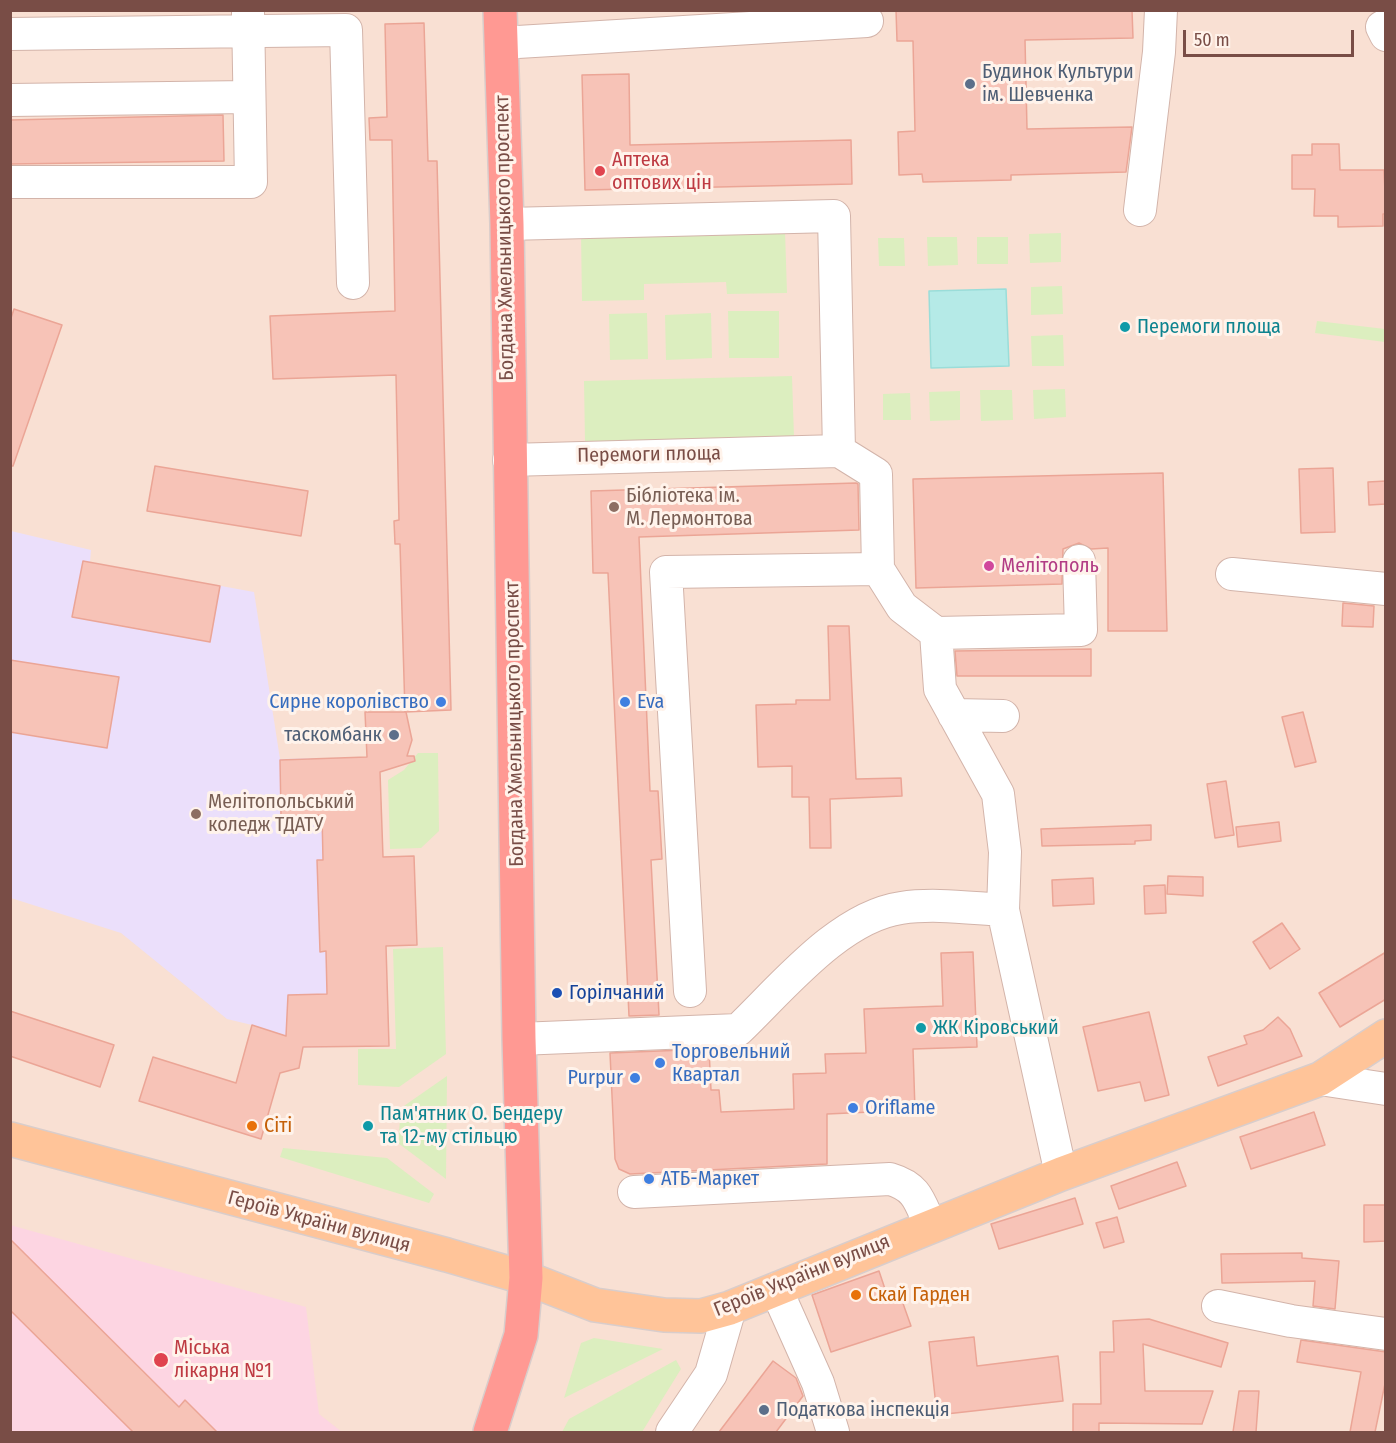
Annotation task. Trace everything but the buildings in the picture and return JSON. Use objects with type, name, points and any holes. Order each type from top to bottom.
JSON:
[{"type":"highway","name":"Богдана Хмельницького проспект","points":[[490,1432],[521,1335],[526,1278],[519,1039],[507,224],[500,10]]},
{"type":"main road","name":"Героїв України вулиця","points":[[10,1139],[526,1278],[595,1305],[664,1315],[701,1316],[730,1308],[930,1225],[1061,1174],[1320,1079],[1386,1036]]},
{"type":"main road","name":"Героїв України вулиця","points":[[10,1129],[159,1180]]},
{"type":"street","points":[[1140,210],[1159,52],[1161,10]]},
{"type":"street","points":[[10,182],[251,182],[248,21]]},
{"type":"street","points":[[10,34],[248,21],[346,30],[354,283]]},
{"type":"street","points":[[501,43],[867,21]]},
{"type":"street","points":[[1386,25],[1382,27],[1386,35]]},
{"type":"street","points":[[10,100],[249,97]]},
{"type":"street","points":[[507,224],[834,216],[839,451],[876,474],[878,569],[902,607],[936,633],[1081,630],[1079,561]]},
{"type":"street","name":"Перемоги площа","points":[[509,460],[839,451]]},
{"type":"street","points":[[690,991],[666,572],[878,569]]},
{"type":"street","points":[[1232,574],[1386,589]]},
{"type":"street","points":[[936,633],[940,689],[998,794],[1005,852],[1003,910],[1061,1174]]},
{"type":"street","points":[[954,715],[1004,716]]},
{"type":"street","points":[[519,1039],[738,1030],[839,933],[870,917],[899,908],[925,906],[1003,910]]},
{"type":"street","points":[[1320,1079],[1386,1089]]},
{"type":"street","points":[[634,1192],[890,1179],[908,1184],[917,1195],[930,1225]]},
{"type":"street","points":[[776,1289],[818,1383],[833,1432]]},
{"type":"street","points":[[1218,1306],[1291,1321],[1386,1334]]},
{"type":"street","points":[[672,1432],[711,1374],[730,1308]]},
{"type":"shaded area","points":[[11,11],[1385,11],[1385,1432],[11,1432]]},
{"type":"shaded area","name":"Мелітопольський коледж ТДАТУ","points":[[11,531],[91,550],[90,562],[254,592],[280,759],[379,757],[389,1046],[286,1048],[252,1025],[227,1019],[121,933],[11,898]]},
{"type":"shaded area","name":"Міська лікарня №1","points":[[10,1225],[306,1307],[319,1414],[342,1432],[11,1432]]},
{"type":"green space","points":[[785,231],[787,293],[727,294],[726,282],[644,284],[644,300],[582,301],[581,235]]},
{"type":"green space","points":[[1061,233],[1061,262],[1030,263],[1029,234]]},
{"type":"green space","points":[[927,237],[957,237],[958,265],[928,266]]},
{"type":"green space","points":[[977,237],[1008,237],[1008,264],[977,264]]},
{"type":"green space","points":[[878,238],[904,238],[905,266],[879,266]]},
{"type":"green space","points":[[1062,286],[1063,314],[1031,315],[1031,287]]},
{"type":"green space","points":[[728,311],[779,311],[779,358],[729,358]]},
{"type":"green space","points":[[647,313],[648,359],[610,360],[609,314]]},
{"type":"green space","points":[[711,313],[712,358],[666,360],[665,315]]},
{"type":"green space","points":[[1317,321],[1385,329],[1385,342],[1315,333]]},
{"type":"green space","points":[[1063,335],[1064,366],[1032,366],[1031,336]]},
{"type":"green space","points":[[792,376],[794,437],[585,442],[584,381]]},
{"type":"green space","points":[[1065,389],[1066,417],[1034,419],[1033,390]]},
{"type":"green space","points":[[980,390],[1012,390],[1013,420],[981,421]]},
{"type":"green space","points":[[960,391],[960,420],[930,421],[929,392]]},
{"type":"green space","points":[[910,393],[911,420],[883,420],[883,394]]},
{"type":"green space","points":[[418,753],[438,753],[439,831],[421,848],[390,849],[388,780],[404,770]]},
{"type":"green space","points":[[443,947],[446,1054],[399,1087],[358,1085],[358,1049],[396,1049],[393,949]]},
{"type":"green space","points":[[447,1076],[446,1179],[398,1143],[401,1108]]},
{"type":"green space","points":[[283,1148],[387,1158],[434,1194],[429,1203],[280,1157]]},
{"type":"green space","points":[[594,1338],[663,1349],[564,1398],[581,1343]]},
{"type":"green space","points":[[676,1360],[681,1369],[642,1432],[562,1432],[569,1419]]},
{"type":"water","points":[[1006,289],[1009,366],[931,368],[929,291]]},
{"type":"place","name":"Будинок Культури ім. Шевченка","points":[[970,84]]},
{"type":"place","name":"Аптека оптових цін","points":[[600,171]]},
{"type":"place","name":"Перемоги площа","points":[[1125,327]]},
{"type":"place","name":"Бібліотека ім. М. Лермонтова","points":[[614,507]]},
{"type":"place","name":"Мелітополь","points":[[989,566]]},
{"type":"place","name":"Сирне королівство","points":[[441,702]]},
{"type":"place","name":"Eva","points":[[625,702]]},
{"type":"place","name":"таскомбанк","points":[[394,735]]},
{"type":"place","name":"Мелітопольський коледж ТДАТУ","points":[[196,814]]},
{"type":"place","name":"Горілчаний","points":[[557,993]]},
{"type":"place","name":"ЖК Кіровський","points":[[921,1028]]},
{"type":"place","name":"Торговельний Квартал","points":[[660,1063]]},
{"type":"place","name":"Purpur","points":[[635,1078]]},
{"type":"place","name":"Oriflame","points":[[853,1108]]},
{"type":"place","name":"Сіті","points":[[252,1126]]},
{"type":"place","name":"Пам'ятник О. Бендеру та 12-му стільцю","points":[[368,1126]]},
{"type":"place","name":"АТБ-Маркет","points":[[649,1179]]},
{"type":"place","name":"Скай Гарден","points":[[856,1295]]},
{"type":"place","name":"Міська лікарня №1","points":[[161,1360]]},
{"type":"place","name":"Податкова інспекція","points":[[764,1410]]}]
